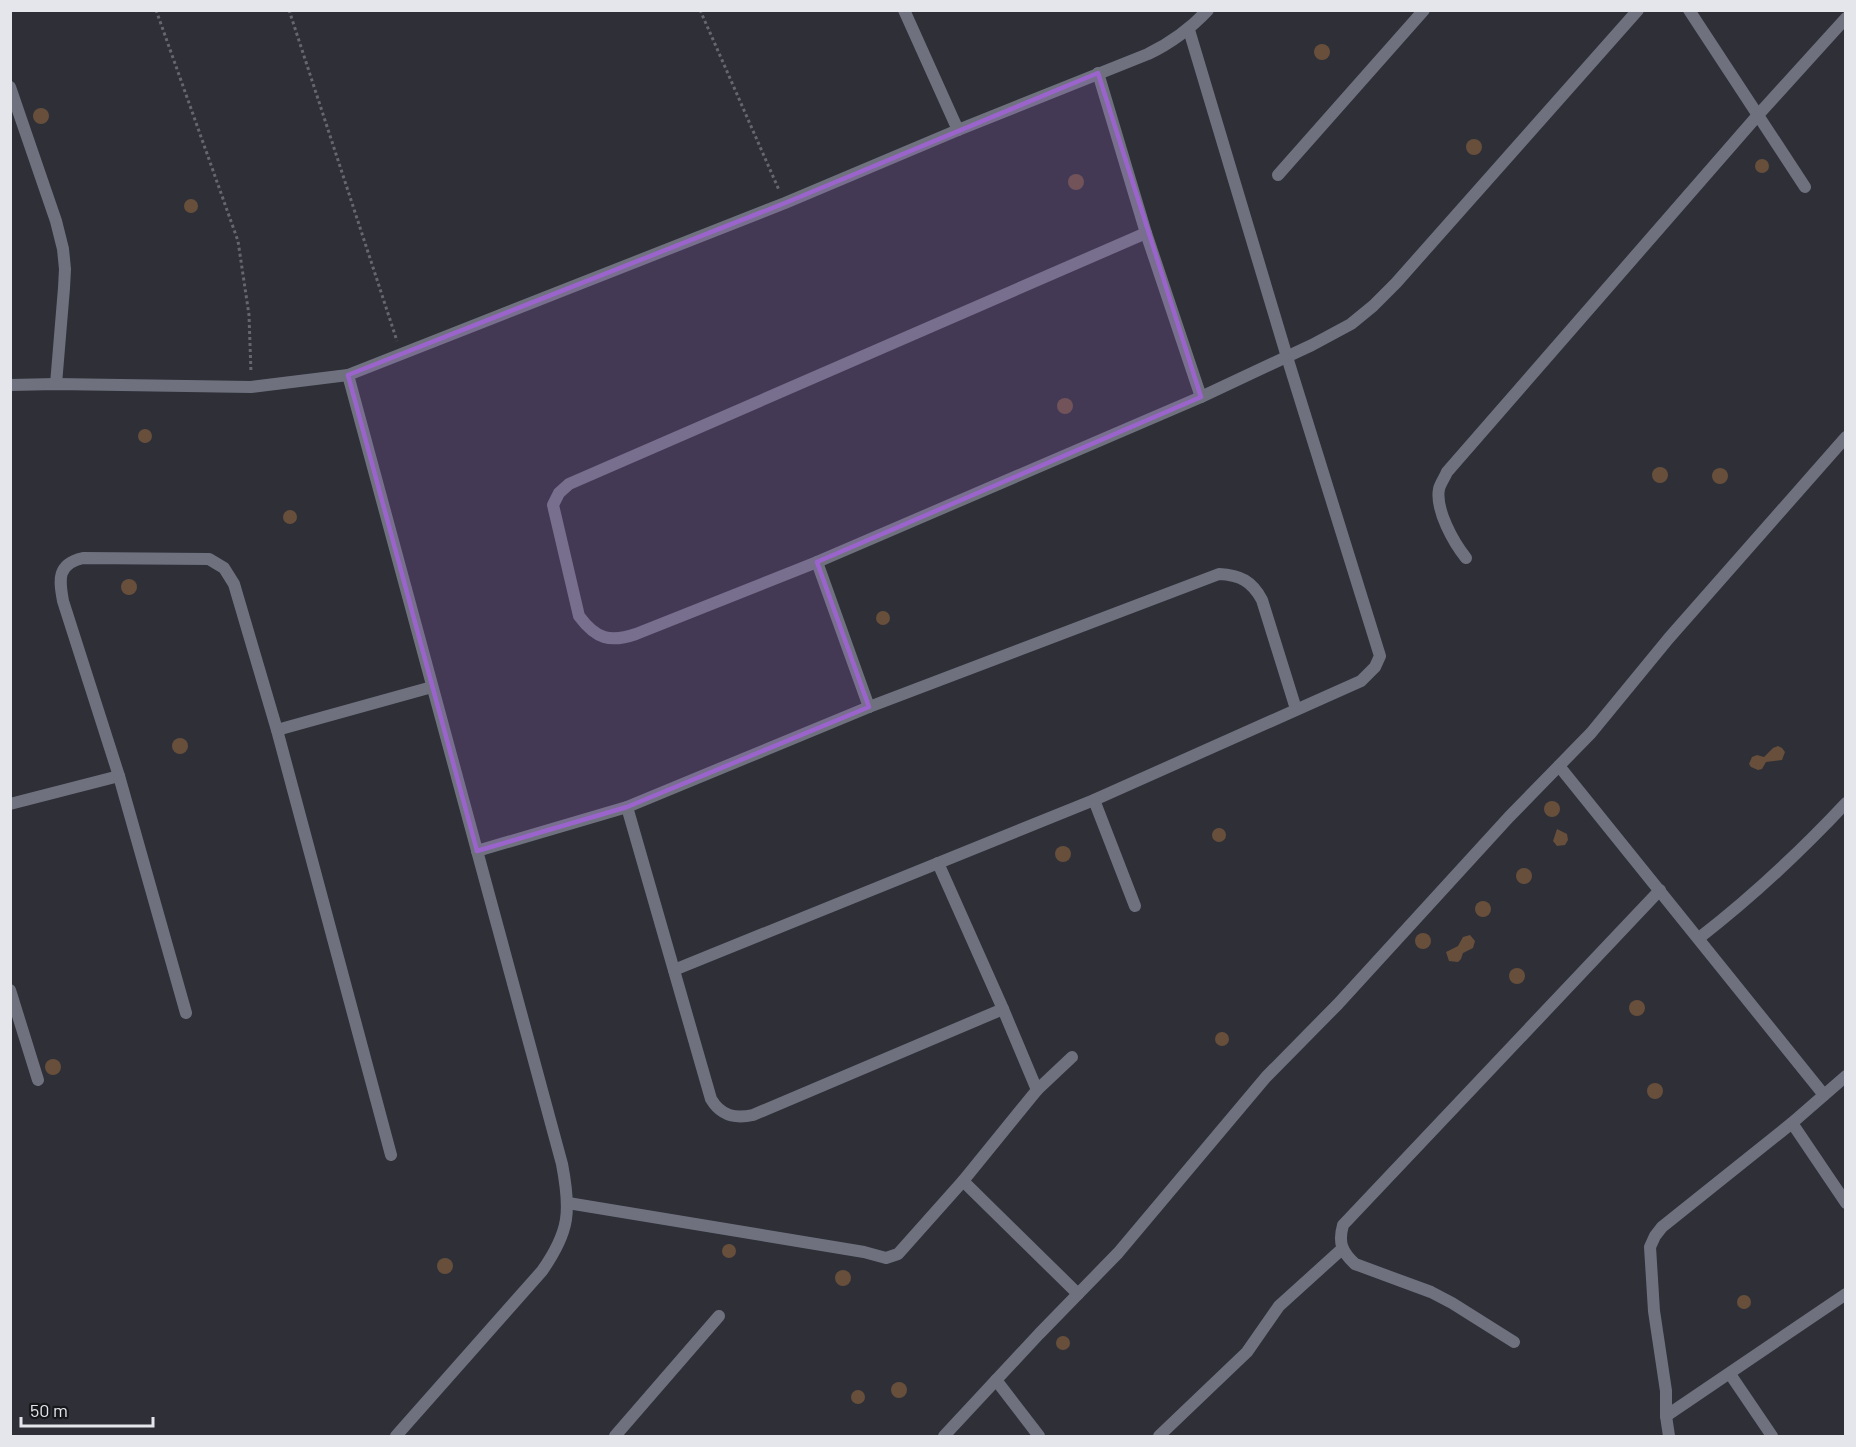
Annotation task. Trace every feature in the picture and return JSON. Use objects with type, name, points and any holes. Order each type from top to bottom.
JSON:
[{"type":"street","points":[[904,10],[958,130]]},
{"type":"street","points":[[10,385],[251,387],[348,375],[785,203],[958,130],[1148,54],[1189,30],[1208,10]]},
{"type":"street","points":[[1278,175],[1424,10]]},
{"type":"street","points":[[1146,233],[569,484],[559,493],[553,505],[579,616],[587,627],[607,639],[620,640],[636,634],[817,562],[1201,397],[1352,324],[1373,306],[1638,10]]},
{"type":"street","points":[[1689,10],[1804,187]]},
{"type":"street","points":[[1466,558],[1448,530],[1440,505],[1439,490],[1448,472],[1845,18]]},
{"type":"street","points":[[674,970],[1094,800],[1361,681],[1375,668],[1380,656],[1189,30]]},
{"type":"street","points":[[1098,73],[1146,233],[1201,397]]},
{"type":"street","points":[[10,87],[56,221],[63,249],[65,269],[56,384]]},
{"type":"street","points":[[348,375],[562,1164],[568,1203],[566,1226],[556,1251],[542,1271],[396,1437]]},
{"type":"street","points":[[944,1437],[1118,1253],[1266,1077],[1338,1004],[1509,817],[1591,733],[1669,638],[1845,436]]},
{"type":"street","points":[[186,1013],[118,776],[63,602],[60,577],[63,570],[73,561],[83,558],[200,557],[209,559],[219,564],[228,574],[238,593],[391,1155]]},
{"type":"street","points":[[817,562],[869,707]]},
{"type":"street","points":[[477,851],[627,807],[869,707],[1219,574],[1242,577],[1257,591],[1262,600],[1296,709]]},
{"type":"street","points":[[277,730],[432,687]]},
{"type":"street","points":[[1559,766],[1824,1095]]},
{"type":"street","points":[[10,804],[118,776]]},
{"type":"street","points":[[1094,800],[1135,906]]},
{"type":"street","points":[[1699,938],[1746,902],[1845,803]]},
{"type":"street","points":[[627,807],[711,1099],[717,1108],[732,1117],[742,1118],[753,1115],[1004,1009]]},
{"type":"street","points":[[938,863],[1004,1009],[1037,1090]]},
{"type":"street","points":[[1514,1342],[1431,1292],[1355,1264],[1342,1249],[1343,1225],[1660,890]]},
{"type":"street","points":[[10,990],[38,1080]]},
{"type":"street","points":[[568,1203],[864,1252],[886,1258],[898,1254],[963,1181],[1037,1090],[1072,1057]]},
{"type":"street","points":[[1669,1437],[1666,1391],[1654,1311],[1650,1247],[1652,1241],[1662,1227],[1792,1123],[1845,1076]]},
{"type":"street","points":[[1792,1123],[1845,1203]]},
{"type":"street","points":[[963,1181],[1078,1294]]},
{"type":"street","points":[[1159,1437],[1247,1352],[1279,1306],[1342,1249]]},
{"type":"street","points":[[1666,1416],[1845,1294]]},
{"type":"street","points":[[615,1437],[719,1316]]},
{"type":"street","points":[[1730,1374],[1772,1437]]},
{"type":"street","points":[[996,1380],[1039,1437]]},
{"type":"path","points":[[156,10],[238,241],[249,315],[251,387]]},
{"type":"path","points":[[289,10],[402,354]]},
{"type":"path","points":[[700,10],[785,203]]},
{"type":"highlighted area","points":[[1098,73],[1201,397],[817,562],[869,707],[627,807],[477,851],[348,375],[785,203]]},
{"type":"building","points":[[1322,44],[1330,52],[1322,60],[1314,52]]},
{"type":"building","points":[[41,108],[49,116],[41,124],[33,116]]},
{"type":"building","points":[[1474,139],[1482,147],[1474,155],[1466,147]]},
{"type":"building","points":[[1759,159],[1765,159],[1769,166],[1765,173],[1759,173],[1755,169],[1755,163]]},
{"type":"building","points":[[1076,174],[1084,182],[1076,190],[1068,182]]},
{"type":"building","points":[[188,199],[194,199],[198,206],[194,213],[188,213],[184,209],[184,203]]},
{"type":"building","points":[[1065,398],[1073,406],[1065,414],[1057,406]]},
{"type":"building","points":[[142,429],[148,429],[152,436],[148,443],[142,443],[138,439],[138,433]]},
{"type":"building","points":[[1660,467],[1668,475],[1660,483],[1652,475]]},
{"type":"building","points":[[1720,468],[1728,476],[1720,484],[1712,476]]},
{"type":"building","points":[[287,510],[293,510],[297,517],[293,524],[287,524],[283,520],[283,514]]},
{"type":"building","points":[[129,579],[137,587],[129,595],[121,587]]},
{"type":"building","points":[[880,611],[886,611],[890,618],[886,625],[880,625],[876,621],[876,615]]},
{"type":"building","points":[[180,738],[188,746],[180,754],[172,746]]},
{"type":"building","points":[[1778,746],[1785,752],[1782,760],[1766,762],[1762,769],[1758,770],[1751,767],[1749,764],[1752,757],[1757,755],[1764,757]]},
{"type":"building","points":[[1552,801],[1560,809],[1552,817],[1544,809]]},
{"type":"building","points":[[1216,828],[1222,828],[1226,835],[1222,842],[1216,842],[1212,838],[1212,832]]},
{"type":"building","points":[[1557,829],[1567,834],[1568,840],[1565,845],[1557,846],[1553,841]]},
{"type":"building","points":[[1063,846],[1071,854],[1063,862],[1055,854]]},
{"type":"building","points":[[1524,868],[1532,876],[1524,884],[1516,876]]},
{"type":"building","points":[[1483,901],[1491,909],[1483,917],[1475,909]]},
{"type":"building","points":[[1423,933],[1431,941],[1423,949],[1415,941]]},
{"type":"building","points":[[1470,935],[1475,941],[1473,948],[1463,953],[1458,962],[1449,961],[1446,952],[1458,946],[1463,937]]},
{"type":"building","points":[[1517,968],[1525,976],[1517,984],[1509,976]]},
{"type":"building","points":[[1637,1000],[1645,1008],[1637,1016],[1629,1008]]},
{"type":"building","points":[[1219,1032],[1225,1032],[1229,1039],[1225,1046],[1219,1046],[1215,1042],[1215,1036]]},
{"type":"building","points":[[53,1059],[61,1067],[53,1075],[45,1067]]},
{"type":"building","points":[[1655,1083],[1663,1091],[1655,1099],[1647,1091]]},
{"type":"building","points":[[726,1244],[732,1244],[736,1251],[732,1258],[726,1258],[722,1254],[722,1248]]},
{"type":"building","points":[[445,1258],[453,1266],[445,1274],[437,1266]]},
{"type":"building","points":[[843,1270],[851,1278],[843,1286],[835,1278]]},
{"type":"building","points":[[1741,1295],[1747,1295],[1751,1302],[1747,1309],[1741,1309],[1737,1305],[1737,1299]]},
{"type":"building","points":[[1060,1336],[1066,1336],[1070,1343],[1066,1350],[1060,1350],[1056,1346],[1056,1340]]},
{"type":"building","points":[[899,1382],[907,1390],[899,1398],[891,1390]]},
{"type":"building","points":[[855,1390],[861,1390],[865,1397],[861,1404],[855,1404],[851,1400],[851,1394]]}]
